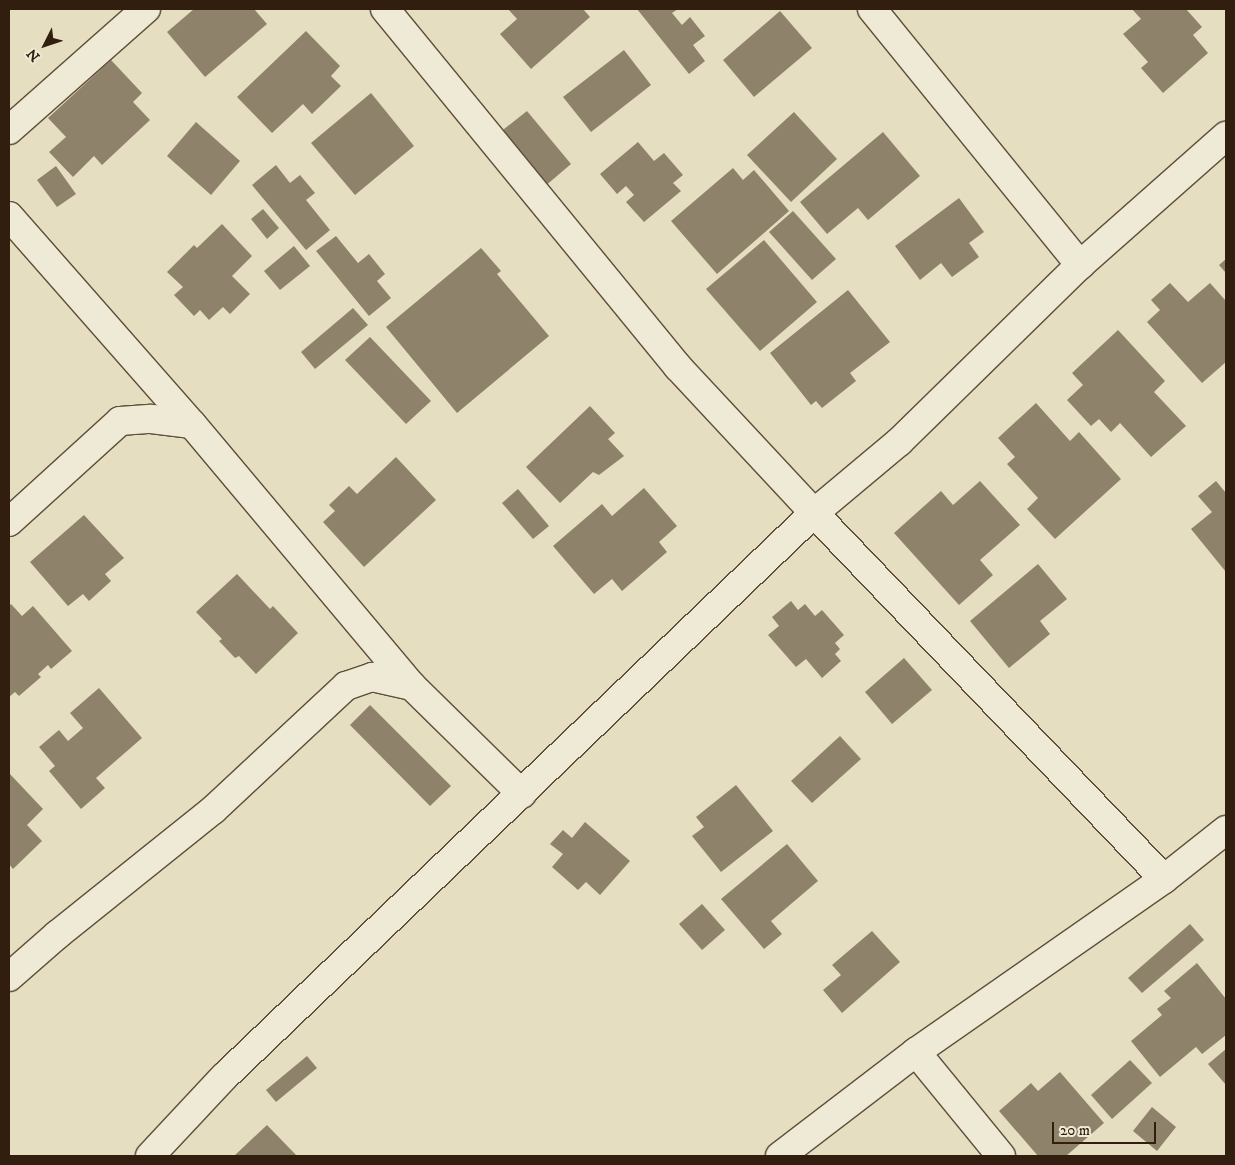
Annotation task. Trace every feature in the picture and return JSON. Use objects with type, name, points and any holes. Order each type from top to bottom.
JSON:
[{"type":"street","points":[[9,130],[146,9]]},
{"type":"street","points":[[385,9],[678,367],[814,513],[1164,879]]},
{"type":"street","points":[[872,9],[1080,265]]},
{"type":"street","points":[[150,1156],[224,1077],[814,513],[899,442],[1080,265],[1226,136]]},
{"type":"street","points":[[9,216],[192,424],[412,686],[522,794]]},
{"type":"street","points":[[9,522],[120,421],[151,419],[192,424]]},
{"type":"street","points":[[9,977],[57,935],[213,810],[346,686],[372,677],[412,686]]},
{"type":"street","points":[[780,1156],[916,1052],[1223,839]]},
{"type":"street","points":[[916,1052],[1001,1156]]},
{"type":"building","points":[[194,9],[254,9],[267,24],[205,77],[167,32]]},
{"type":"building","points":[[508,9],[583,9],[590,17],[531,69],[500,34],[517,19]]},
{"type":"building","points":[[637,9],[678,9],[672,13],[682,25],[690,17],[705,36],[693,45],[705,61],[689,74]]},
{"type":"building","points":[[1132,9],[1186,9],[1202,27],[1193,35],[1208,53],[1163,93],[1141,68],[1148,62],[1123,34],[1141,19]]},
{"type":"building","points":[[780,11],[812,48],[754,97],[723,60]]},
{"type":"building","points":[[306,31],[340,66],[331,76],[341,86],[312,114],[303,104],[272,133],[237,97]]},
{"type":"building","points":[[624,50],[651,85],[591,132],[563,97]]},
{"type":"building","points":[[111,60],[142,93],[133,102],[150,120],[102,165],[94,156],[73,177],[49,152],[66,137],[48,118]]},
{"type":"building","points":[[371,93],[414,146],[355,195],[311,143]]},
{"type":"building","points":[[527,111],[571,164],[544,187],[499,133]]},
{"type":"building","points":[[794,112],[837,159],[791,202],[747,155]]},
{"type":"building","points":[[196,122],[240,161],[211,195],[167,156]]},
{"type":"building","points":[[883,132],[920,176],[868,220],[858,208],[827,234],[800,202]]},
{"type":"building","points":[[638,142],[654,161],[664,153],[683,175],[673,183],[681,191],[644,222],[626,202],[634,195],[626,186],[617,194],[600,174]]},
{"type":"building","points":[[276,165],[290,183],[300,175],[315,193],[306,200],[330,230],[306,250],[252,185]]},
{"type":"building","points":[[56,166],[76,194],[57,207],[37,180]]},
{"type":"building","points":[[733,168],[743,180],[754,170],[789,211],[717,274],[671,221]]},
{"type":"building","points":[[959,198],[984,232],[969,243],[979,257],[952,277],[941,263],[920,280],[895,246]]},
{"type":"building","points":[[263,209],[279,228],[267,239],[251,219]]},
{"type":"building","points":[[793,211],[836,259],[812,280],[769,232]]},
{"type":"building","points":[[222,224],[252,256],[232,276],[250,294],[230,314],[223,307],[209,320],[200,310],[194,316],[174,295],[183,287],[167,272],[194,245],[197,248]]},
{"type":"building","points":[[336,236],[358,263],[369,254],[385,274],[377,281],[391,298],[369,316],[316,251]]},
{"type":"building","points":[[764,240],[817,302],[760,351],[706,289]]},
{"type":"building","points":[[294,246],[310,266],[280,290],[264,271]]},
{"type":"building","points":[[481,248],[501,271],[497,274],[549,336],[457,413],[386,327]]},
{"type":"building","points":[[1226,259],[1226,273],[1219,265]]},
{"type":"building","points":[[1170,283],[1188,302],[1210,283],[1226,301],[1226,362],[1202,383],[1147,322],[1160,310],[1151,300]]},
{"type":"building","points":[[848,290],[890,342],[850,373],[856,381],[822,408],[816,401],[811,405],[770,353]]},
{"type":"building","points":[[353,308],[368,325],[315,369],[301,352]]},
{"type":"building","points":[[1118,330],[1165,381],[1154,392],[1186,426],[1151,457],[1120,423],[1111,432],[1099,419],[1091,426],[1067,400],[1083,385],[1072,373]]},
{"type":"building","points":[[370,337],[431,401],[406,424],[345,360]]},
{"type":"building","points":[[1036,403],[1070,441],[1079,432],[1121,479],[1055,539],[1027,509],[1038,498],[1007,464],[1015,457],[998,438]]},
{"type":"building","points":[[590,406],[615,433],[608,439],[624,456],[599,475],[593,472],[560,503],[526,467]]},
{"type":"building","points":[[396,457],[436,500],[364,567],[323,522],[335,511],[329,505],[349,486],[357,494]]},
{"type":"building","points":[[980,481],[1020,525],[980,560],[993,575],[959,605],[894,533],[941,491],[953,505]]},
{"type":"building","points":[[1216,481],[1226,493],[1226,572],[1191,529],[1212,512],[1198,496]]},
{"type":"building","points":[[644,488],[677,526],[659,542],[667,552],[622,591],[612,579],[594,594],[553,546],[602,504],[612,516]]},
{"type":"building","points":[[518,489],[549,526],[533,539],[502,503]]},
{"type":"building","points":[[84,515],[124,558],[105,574],[111,581],[89,601],[83,594],[68,606],[30,562]]},
{"type":"building","points":[[1038,564],[1067,599],[1040,621],[1050,634],[1009,668],[970,621]]},
{"type":"building","points":[[237,574],[270,609],[273,606],[298,633],[256,674],[239,656],[235,658],[219,641],[222,639],[196,612]]},
{"type":"building","points":[[791,601],[798,610],[805,604],[815,616],[822,610],[844,635],[835,643],[840,649],[835,654],[841,661],[822,678],[806,659],[796,667],[768,635],[779,626],[772,617]]},
{"type":"building","points":[[11,604],[22,616],[33,606],[72,651],[51,669],[48,665],[38,674],[41,677],[19,696],[15,692],[9,697],[9,606]]},
{"type":"building","points":[[904,658],[932,690],[892,724],[865,692]]},
{"type":"building","points":[[99,688],[142,738],[96,778],[105,788],[81,809],[49,771],[55,766],[39,747],[59,730],[68,741],[83,728],[70,713]]},
{"type":"building","points":[[370,705],[451,786],[430,806],[350,725]]},
{"type":"building","points":[[840,736],[861,759],[812,803],[791,781]]},
{"type":"building","points":[[9,773],[43,809],[27,825],[42,841],[13,869],[9,864]]},
{"type":"building","points":[[736,785],[773,831],[721,872],[692,836],[704,827],[696,817]]},
{"type":"building","points":[[585,822],[630,861],[600,895],[586,882],[578,890],[552,867],[563,854],[550,844],[563,830],[572,838]]},
{"type":"building","points":[[787,844],[818,881],[771,921],[782,934],[764,949],[721,899]]},
{"type":"building","points":[[702,904],[725,930],[702,950],[679,924]]},
{"type":"building","points":[[1190,924],[1204,940],[1142,993],[1128,978]]},
{"type":"building","points":[[872,931],[900,962],[842,1013],[823,990],[841,975],[832,965]]},
{"type":"building","points":[[1197,963],[1226,999],[1226,1035],[1202,1054],[1196,1047],[1160,1077],[1131,1041],[1162,1015],[1157,1009],[1171,998],[1164,991]]},
{"type":"building","points":[[1226,1049],[1226,1085],[1208,1064]]},
{"type":"building","points":[[307,1056],[317,1068],[276,1102],[266,1090]]},
{"type":"building","points":[[1130,1060],[1152,1083],[1112,1119],[1091,1095]]},
{"type":"building","points":[[1060,1072],[1104,1123],[1066,1156],[1038,1156],[999,1111],[1031,1083],[1038,1091]]},
{"type":"building","points":[[1152,1107],[1176,1127],[1157,1151],[1133,1131]]},
{"type":"building","points":[[267,1125],[297,1156],[234,1156]]}]
